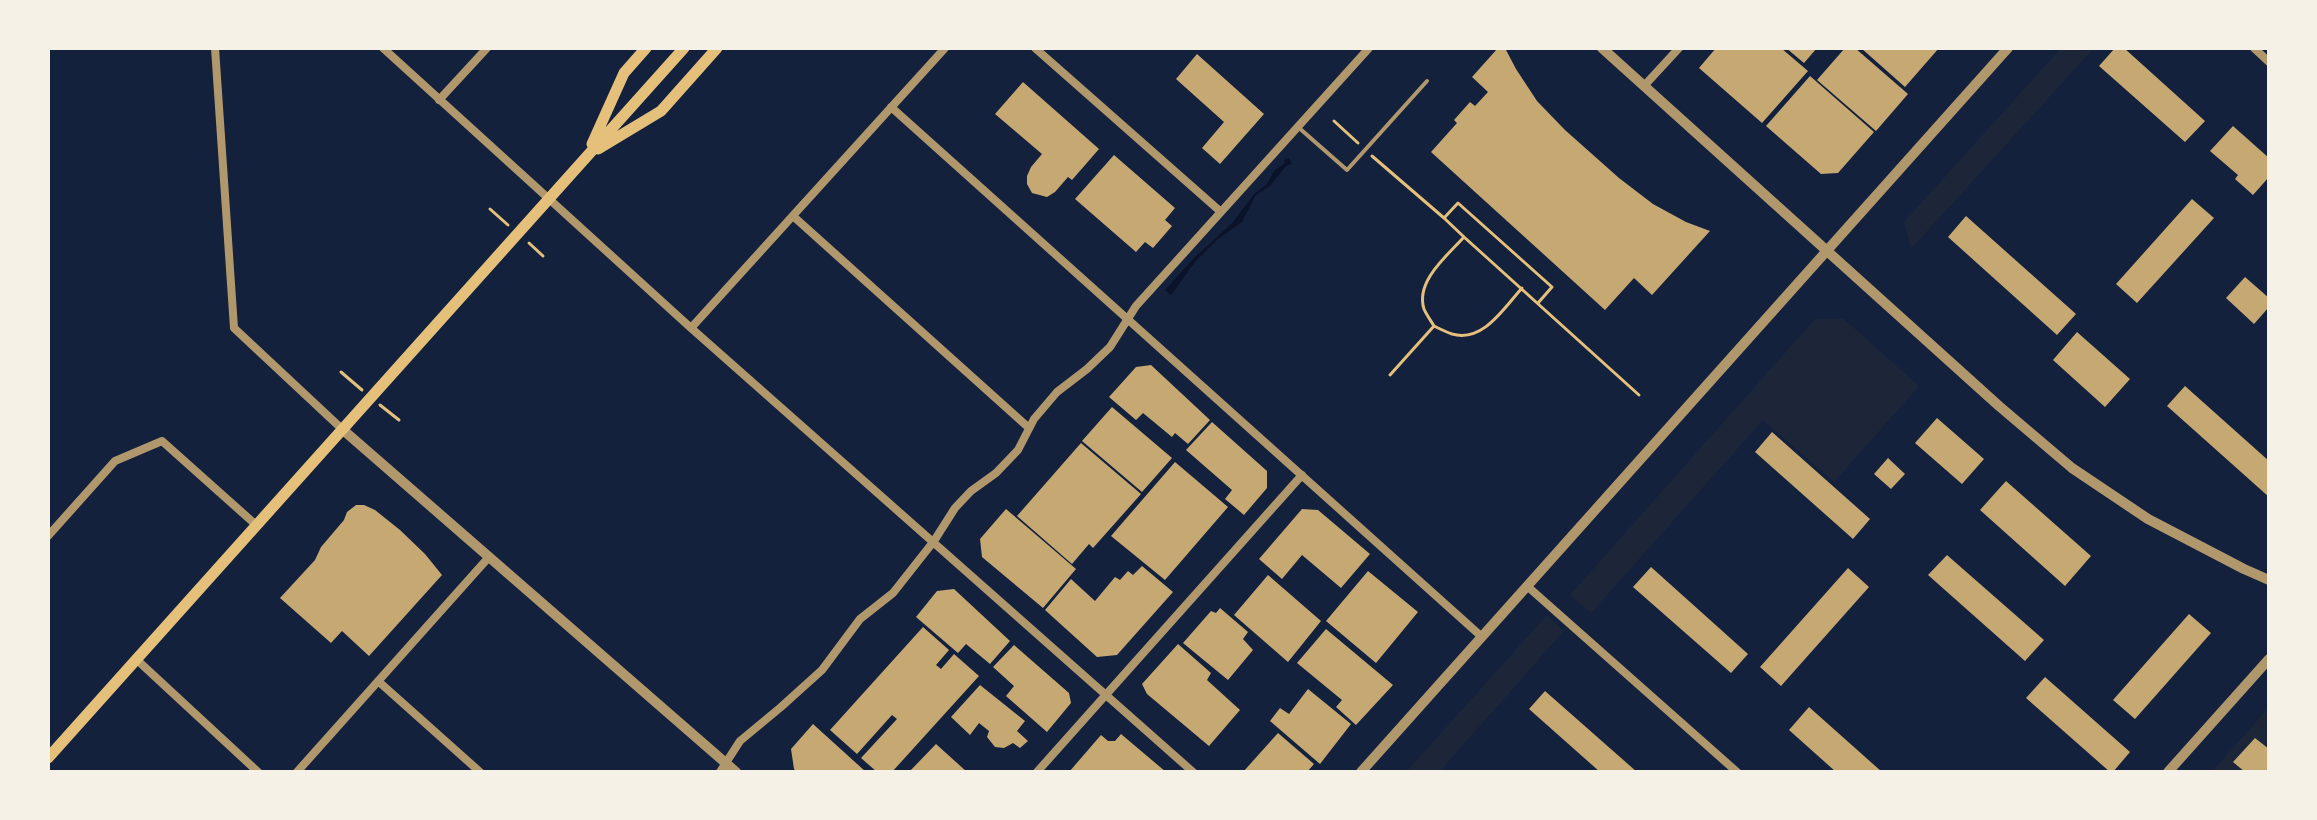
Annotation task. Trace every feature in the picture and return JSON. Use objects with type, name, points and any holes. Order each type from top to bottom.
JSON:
[{"type":"main road","points":[[587,156],[624,73],[646,48]]},
{"type":"main road","points":[[48,758],[684,48]]},
{"type":"main road","points":[[587,156],[661,111],[717,48]]},
{"type":"street","points":[[215,48],[234,328],[342,429],[723,768],[736,772]]},
{"type":"street","points":[[383,48],[691,328],[1193,772]]},
{"type":"street","points":[[439,100],[487,48]]},
{"type":"street","points":[[691,328],[945,48]]},
{"type":"street","points":[[1035,48],[1221,212]]},
{"type":"street","points":[[723,768],[740,741],[822,670],[860,619],[893,593],[934,541],[955,508],[1018,450],[1034,419],[1057,392],[1110,347],[1136,306],[1369,48]]},
{"type":"street","points":[[1602,48],[1999,406],[2072,468],[2148,519],[2269,580]]},
{"type":"street","points":[[1644,86],[1679,48]]},
{"type":"street","points":[[1361,772],[2008,48]]},
{"type":"street","points":[[2254,48],[2269,62]]},
{"type":"street","points":[[891,107],[1482,637]]},
{"type":"street","points":[[793,216],[1029,428]]},
{"type":"street","points":[[48,536],[115,461],[162,441],[255,524]]},
{"type":"street","points":[[1037,772],[1302,475]]},
{"type":"street","points":[[297,772],[489,557]]},
{"type":"street","points":[[1527,586],[1737,772]]},
{"type":"street","points":[[136,659],[258,772]]},
{"type":"street","points":[[2168,772],[2269,659]]},
{"type":"street","points":[[378,681],[480,772]]},
{"type":"lane","points":[[1298,127],[1347,170],[1427,81]]},
{"type":"path","points":[[1334,121],[1639,395]]},
{"type":"path","points":[[1444,218],[1458,203],[1552,287],[1538,303]]},
{"type":"path","points":[[1464,237],[1426,283],[1424,307],[1434,326],[1453,335],[1480,332],[1522,288]]},
{"type":"path","points":[[1390,375],[1434,326]]},
{"type":"shaded area","points":[[2061,48],[2094,48],[1911,249],[1904,222]]},
{"type":"shaded area","points":[[1289,158],[1292,164],[1256,195],[1242,222],[1218,239],[1195,262],[1171,295],[1165,290],[1232,223],[1255,193],[1266,185],[1275,170]]},
{"type":"shaded area","points":[[1815,319],[1844,319],[1919,386],[1834,482],[1763,420],[1591,613],[1570,595]]},
{"type":"shaded area","points":[[1547,615],[1564,631],[1439,772],[1406,772]]},
{"type":"shaded area","points":[[2269,707],[2269,772],[2212,772]]},
{"type":"building","points":[[1498,48],[1505,48],[1537,101],[1619,178],[1653,204],[1710,231],[1652,295],[1634,278],[1605,310],[1431,152],[1457,123],[1454,120],[1470,102],[1475,106],[1488,92],[1472,77]]},
{"type":"building","points":[[1716,48],[1781,48],[1808,71],[1762,123],[1699,68]]},
{"type":"building","points":[[1786,48],[1817,48],[1804,63]]},
{"type":"building","points":[[1845,48],[1855,48],[1908,94],[1876,131],[1817,80]]},
{"type":"building","points":[[1861,48],[1939,48],[1905,87]]},
{"type":"building","points":[[2115,48],[2124,48],[2205,121],[2185,142],[2099,66]]},
{"type":"building","points":[[1197,54],[1264,114],[1220,164],[1202,148],[1224,122],[1176,79]]},
{"type":"building","points":[[1810,76],[1874,132],[1838,173],[1821,174],[1766,126]]},
{"type":"building","points":[[1023,82],[1099,149],[1072,180],[1068,177],[1047,197],[1032,193],[1027,184],[1031,167],[1042,154],[995,114]]},
{"type":"building","points":[[2233,126],[2269,158],[2269,177],[2253,195],[2235,179],[2238,175],[2210,151]]},
{"type":"building","points":[[1114,155],[1175,208],[1165,220],[1172,226],[1153,248],[1145,242],[1136,252],[1075,199]]},
{"type":"building","points":[[2192,199],[2214,218],[2137,303],[2116,284]]},
{"type":"building","points":[[1966,216],[2076,314],[2057,335],[1948,237]]},
{"type":"building","points":[[2245,277],[2269,298],[2269,307],[2254,324],[2226,298]]},
{"type":"building","points":[[2077,332],[2130,379],[2105,407],[2053,360]]},
{"type":"building","points":[[1151,365],[1210,420],[1188,444],[1175,433],[1172,437],[1143,413],[1136,420],[1109,397],[1136,367]]},
{"type":"building","points":[[2185,386],[2269,461],[2269,497],[2167,406]]},
{"type":"building","points":[[1112,407],[1172,458],[1142,492],[1082,441]]},
{"type":"building","points":[[1937,418],[1984,459],[1962,484],[1915,443]]},
{"type":"building","points":[[1212,422],[1267,471],[1267,488],[1244,515],[1225,499],[1232,490],[1186,450]]},
{"type":"building","points":[[1772,432],[1870,519],[1853,539],[1755,452]]},
{"type":"building","points":[[1081,443],[1141,494],[1093,548],[1089,544],[1072,564],[1017,516]]},
{"type":"building","points":[[1888,458],[1905,474],[1891,489],[1874,474]]},
{"type":"building","points":[[1175,462],[1228,507],[1165,580],[1111,536]]},
{"type":"building","points":[[2006,481],[2091,556],[2065,586],[1980,510]]},
{"type":"building","points":[[356,505],[375,510],[400,530],[442,575],[369,656],[342,631],[331,643],[280,598],[315,560],[347,512]]},
{"type":"building","points":[[1006,509],[1076,569],[1043,608],[982,557],[980,539]]},
{"type":"building","points":[[1302,509],[1318,510],[1370,554],[1341,588],[1302,555],[1282,579],[1259,559]]},
{"type":"building","points":[[1947,555],[2044,640],[2025,661],[1928,575]]},
{"type":"building","points":[[1142,566],[1173,592],[1117,655],[1097,657],[1045,610],[1071,579],[1095,601],[1115,577],[1120,580],[1128,571],[1133,575]]},
{"type":"building","points":[[1651,567],[1748,654],[1731,673],[1633,587]]},
{"type":"building","points":[[1848,568],[1869,587],[1781,686],[1760,667]]},
{"type":"building","points":[[1368,571],[1418,612],[1376,663],[1326,621]]},
{"type":"building","points":[[1268,575],[1321,621],[1288,662],[1234,615]]},
{"type":"building","points":[[954,589],[1010,641],[990,664],[966,644],[958,653],[916,617],[937,591]]},
{"type":"building","points":[[1220,608],[1248,632],[1243,639],[1253,650],[1228,680],[1183,643],[1211,611],[1216,613]]},
{"type":"building","points":[[2189,614],[2211,633],[2135,719],[2113,700]]},
{"type":"building","points":[[923,627],[949,650],[936,665],[941,669],[954,654],[979,676],[892,772],[877,772],[861,758],[897,719],[892,715],[857,754],[830,730]]},
{"type":"building","points":[[1326,629],[1393,685],[1356,725],[1336,707],[1342,700],[1297,663]]},
{"type":"building","points":[[1178,644],[1211,673],[1207,680],[1240,710],[1209,746],[1147,694],[1142,684]]},
{"type":"building","points":[[1014,645],[1069,693],[1071,703],[1047,732],[1006,696],[1014,686],[993,667]]},
{"type":"building","points":[[2045,677],[2130,752],[2113,772],[2026,698]]},
{"type":"building","points":[[980,685],[1025,721],[1017,731],[1028,741],[1020,748],[1013,743],[1004,748],[995,747],[987,737],[989,731],[979,723],[970,735],[951,717]]},
{"type":"building","points":[[1308,689],[1351,724],[1320,764],[1270,721],[1280,708],[1289,714]]},
{"type":"building","points":[[1545,691],[1637,772],[1600,772],[1529,709]]},
{"type":"building","points":[[1809,707],[1882,772],[1836,772],[1789,730]]},
{"type":"building","points":[[813,724],[866,772],[797,772],[791,749]]},
{"type":"building","points":[[1278,733],[1314,764],[1307,772],[1243,772]]},
{"type":"building","points":[[1121,734],[1166,772],[1069,772],[1101,735],[1108,741],[1115,741]]},
{"type":"building","points":[[2255,738],[2269,749],[2269,772],[2245,772],[2233,762]]},
{"type":"building","points":[[936,744],[967,772],[909,772]]}]
